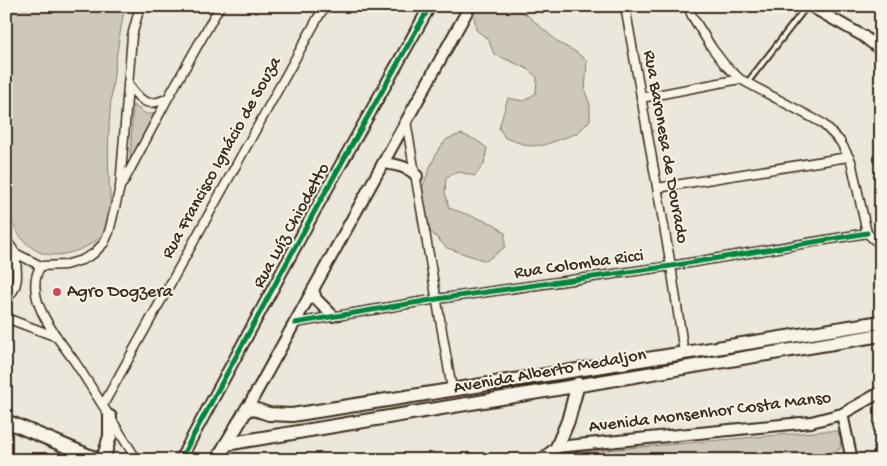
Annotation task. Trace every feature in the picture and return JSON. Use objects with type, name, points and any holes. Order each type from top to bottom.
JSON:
[{"type":"main road","name":"Avenida Alberto Medaljon","points":[[248,407],[269,414],[292,415],[452,388],[881,322]]},
{"type":"main road","name":"Avenida Alberto Medaljon","points":[[226,444],[578,384],[881,336]]},
{"type":"main road","points":[[557,447],[568,421],[578,384]]},
{"type":"main road","points":[[218,460],[248,407]]},
{"type":"main road","points":[[6,421],[101,460],[110,436],[110,417]]},
{"type":"street","points":[[15,253],[41,266],[65,265],[82,260],[93,254],[104,244],[114,217],[120,188],[132,36],[140,6]]},
{"type":"street","points":[[120,188],[220,6]]},
{"type":"street","name":"Rua Francisco Ignácio de Souza","points":[[103,405],[326,6]]},
{"type":"street","name":"Rua Luíz Chiodetto","points":[[180,460],[318,205],[430,6]]},
{"type":"street","points":[[248,407],[470,6]]},
{"type":"street","name":"Rua Baronesa de Dourado","points":[[624,6],[671,266],[684,353]]},
{"type":"street","points":[[688,6],[712,48],[725,65],[740,79],[822,123],[840,142],[850,161],[867,232],[881,246]]},
{"type":"street","points":[[808,6],[863,36],[881,50]]},
{"type":"street","points":[[641,98],[740,79]]},
{"type":"street","points":[[128,84],[145,103],[156,103],[168,98]]},
{"type":"street","points":[[406,121],[417,176],[452,388]]},
{"type":"street","points":[[657,188],[848,157]]},
{"type":"street","points":[[383,163],[403,167],[417,176]]},
{"type":"street","name":"Rua Colomba Ricci","points":[[295,323],[437,299],[671,266],[867,232]]},
{"type":"street","points":[[6,239],[15,253],[18,276],[16,286],[11,295],[6,299]]},
{"type":"street","points":[[41,266],[36,278],[41,311],[137,460]]},
{"type":"street","points":[[313,289],[316,299],[333,316]]},
{"type":"street","points":[[6,318],[56,337]]},
{"type":"street","name":"Avenida Monsenhor Costa Manso","points":[[557,447],[811,422],[842,414],[881,392]]},
{"type":"street","points":[[842,414],[852,460]]},
{"type":"street","points":[[541,460],[557,447]]},
{"type":"lane","points":[[747,83],[808,6]]},
{"type":"shaded area","points":[[12,6],[125,6],[117,49],[110,114],[108,158],[110,209],[108,223],[98,239],[80,250],[66,254],[47,254],[34,249],[19,235],[10,215],[6,170],[6,136]]},
{"type":"shaded area","points":[[478,6],[512,7],[526,14],[559,43],[576,52],[587,61],[585,91],[590,105],[590,120],[578,133],[544,145],[529,146],[505,138],[499,128],[508,98],[524,101],[536,93],[537,77],[526,68],[494,54],[488,39],[476,30],[474,15]]},
{"type":"shaded area","points":[[133,105],[146,114],[154,114],[130,163]]},
{"type":"shaded area","points":[[461,134],[476,140],[487,148],[484,164],[475,176],[459,172],[446,177],[445,192],[449,208],[494,224],[505,233],[505,247],[486,261],[447,248],[425,226],[418,213],[419,197],[438,150],[447,139]]},
{"type":"shaded area","points":[[837,431],[841,438],[840,449],[826,454],[765,460],[556,460],[571,453]]},
{"type":"cycle path","points":[[180,460],[318,205],[430,6]]},
{"type":"cycle path","points":[[295,323],[437,299],[671,266],[867,233]]},
{"type":"place","name":"Agro Dogzera","points":[[57,292]]}]
